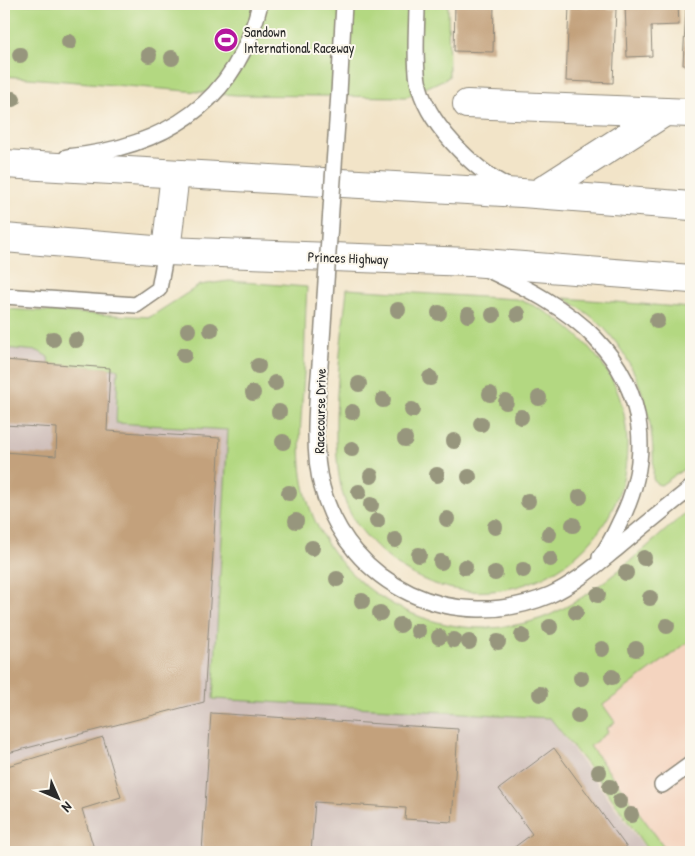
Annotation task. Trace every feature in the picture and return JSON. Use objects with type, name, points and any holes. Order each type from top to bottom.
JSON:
[{"type":"main road","points":[[467,104],[678,113]]},
{"type":"main road","points":[[530,194],[678,113]]},
{"type":"main road","points":[[4,164],[530,194],[691,206]]},
{"type":"main road","points":[[166,251],[175,174]]},
{"type":"main road","name":"Princes Highway","points":[[4,238],[166,251],[471,262],[691,279]]},
{"type":"lane","points":[[4,164],[85,156],[122,146],[164,131],[192,114],[206,105],[225,83],[241,58],[252,34],[260,4]]},
{"type":"lane","name":"Racecourse Drive","points":[[344,4],[317,442],[321,485],[334,521],[353,550],[373,570],[407,592],[426,600],[465,609],[489,610],[518,606],[551,594],[588,571],[691,488]]},
{"type":"lane","points":[[417,4],[416,54],[418,82],[427,106],[465,156],[499,183],[530,194]]},
{"type":"lane","points":[[4,296],[136,305],[159,289],[166,251]]},
{"type":"lane","name":"Racecourse Drive","points":[[471,262],[530,292],[575,320],[606,350],[620,370],[629,389],[636,411],[638,430],[640,454],[638,476],[627,509],[617,529],[603,554],[588,571]]},
{"type":"lane","points":[[662,785],[691,764]]},
{"type":"shaded area","points":[[4,309],[144,317],[157,315],[240,418],[221,691],[550,718],[648,852],[4,852]]},
{"type":"shaded area","points":[[691,632],[691,852],[651,852],[584,741],[609,692]]},
{"type":"green space","name":"Sandown International Raceway","points":[[4,4],[448,4],[449,77],[406,97],[236,95],[4,76]]},
{"type":"green space","points":[[229,281],[307,287],[300,447],[305,491],[318,527],[338,559],[365,585],[396,606],[430,620],[467,627],[505,627],[542,618],[561,610],[600,585],[691,508],[691,640],[603,705],[615,722],[606,729],[608,732],[590,746],[668,852],[649,852],[599,780],[550,718],[213,699],[228,430],[116,423],[118,369],[49,364],[48,357],[38,351],[4,348],[4,309],[150,317],[200,285]]},
{"type":"green space","points":[[347,289],[516,299],[556,318],[590,348],[607,371],[616,388],[626,426],[627,445],[621,486],[605,522],[581,551],[550,573],[515,587],[478,592],[439,586],[402,568],[370,540],[350,513],[346,504],[340,482],[337,457],[337,398]]},
{"type":"green space","points":[[564,298],[691,308],[691,464],[661,485],[657,484],[653,479],[652,438],[649,418],[637,379],[628,361],[600,324]]},
{"type":"building","points":[[455,4],[494,4],[493,52],[454,51]]},
{"type":"building","points":[[625,4],[678,4],[679,25],[651,26],[652,56],[627,57]]},
{"type":"building","points":[[569,6],[616,9],[613,83],[566,81]]},
{"type":"building","points":[[686,6],[691,6],[691,66],[683,65]]},
{"type":"building","points":[[4,360],[110,368],[107,431],[220,438],[204,702],[4,754],[4,452],[56,456],[57,428],[4,425]]},
{"type":"building","points":[[211,713],[458,729],[452,822],[405,819],[406,808],[315,802],[311,852],[202,852]]},
{"type":"building","points":[[103,737],[121,797],[82,809],[95,852],[4,852],[4,767]]},
{"type":"building","points":[[554,748],[630,852],[508,852],[532,834],[499,789]]},
{"type":"place","name":"Sandown International Raceway","points":[[226,40]]}]
